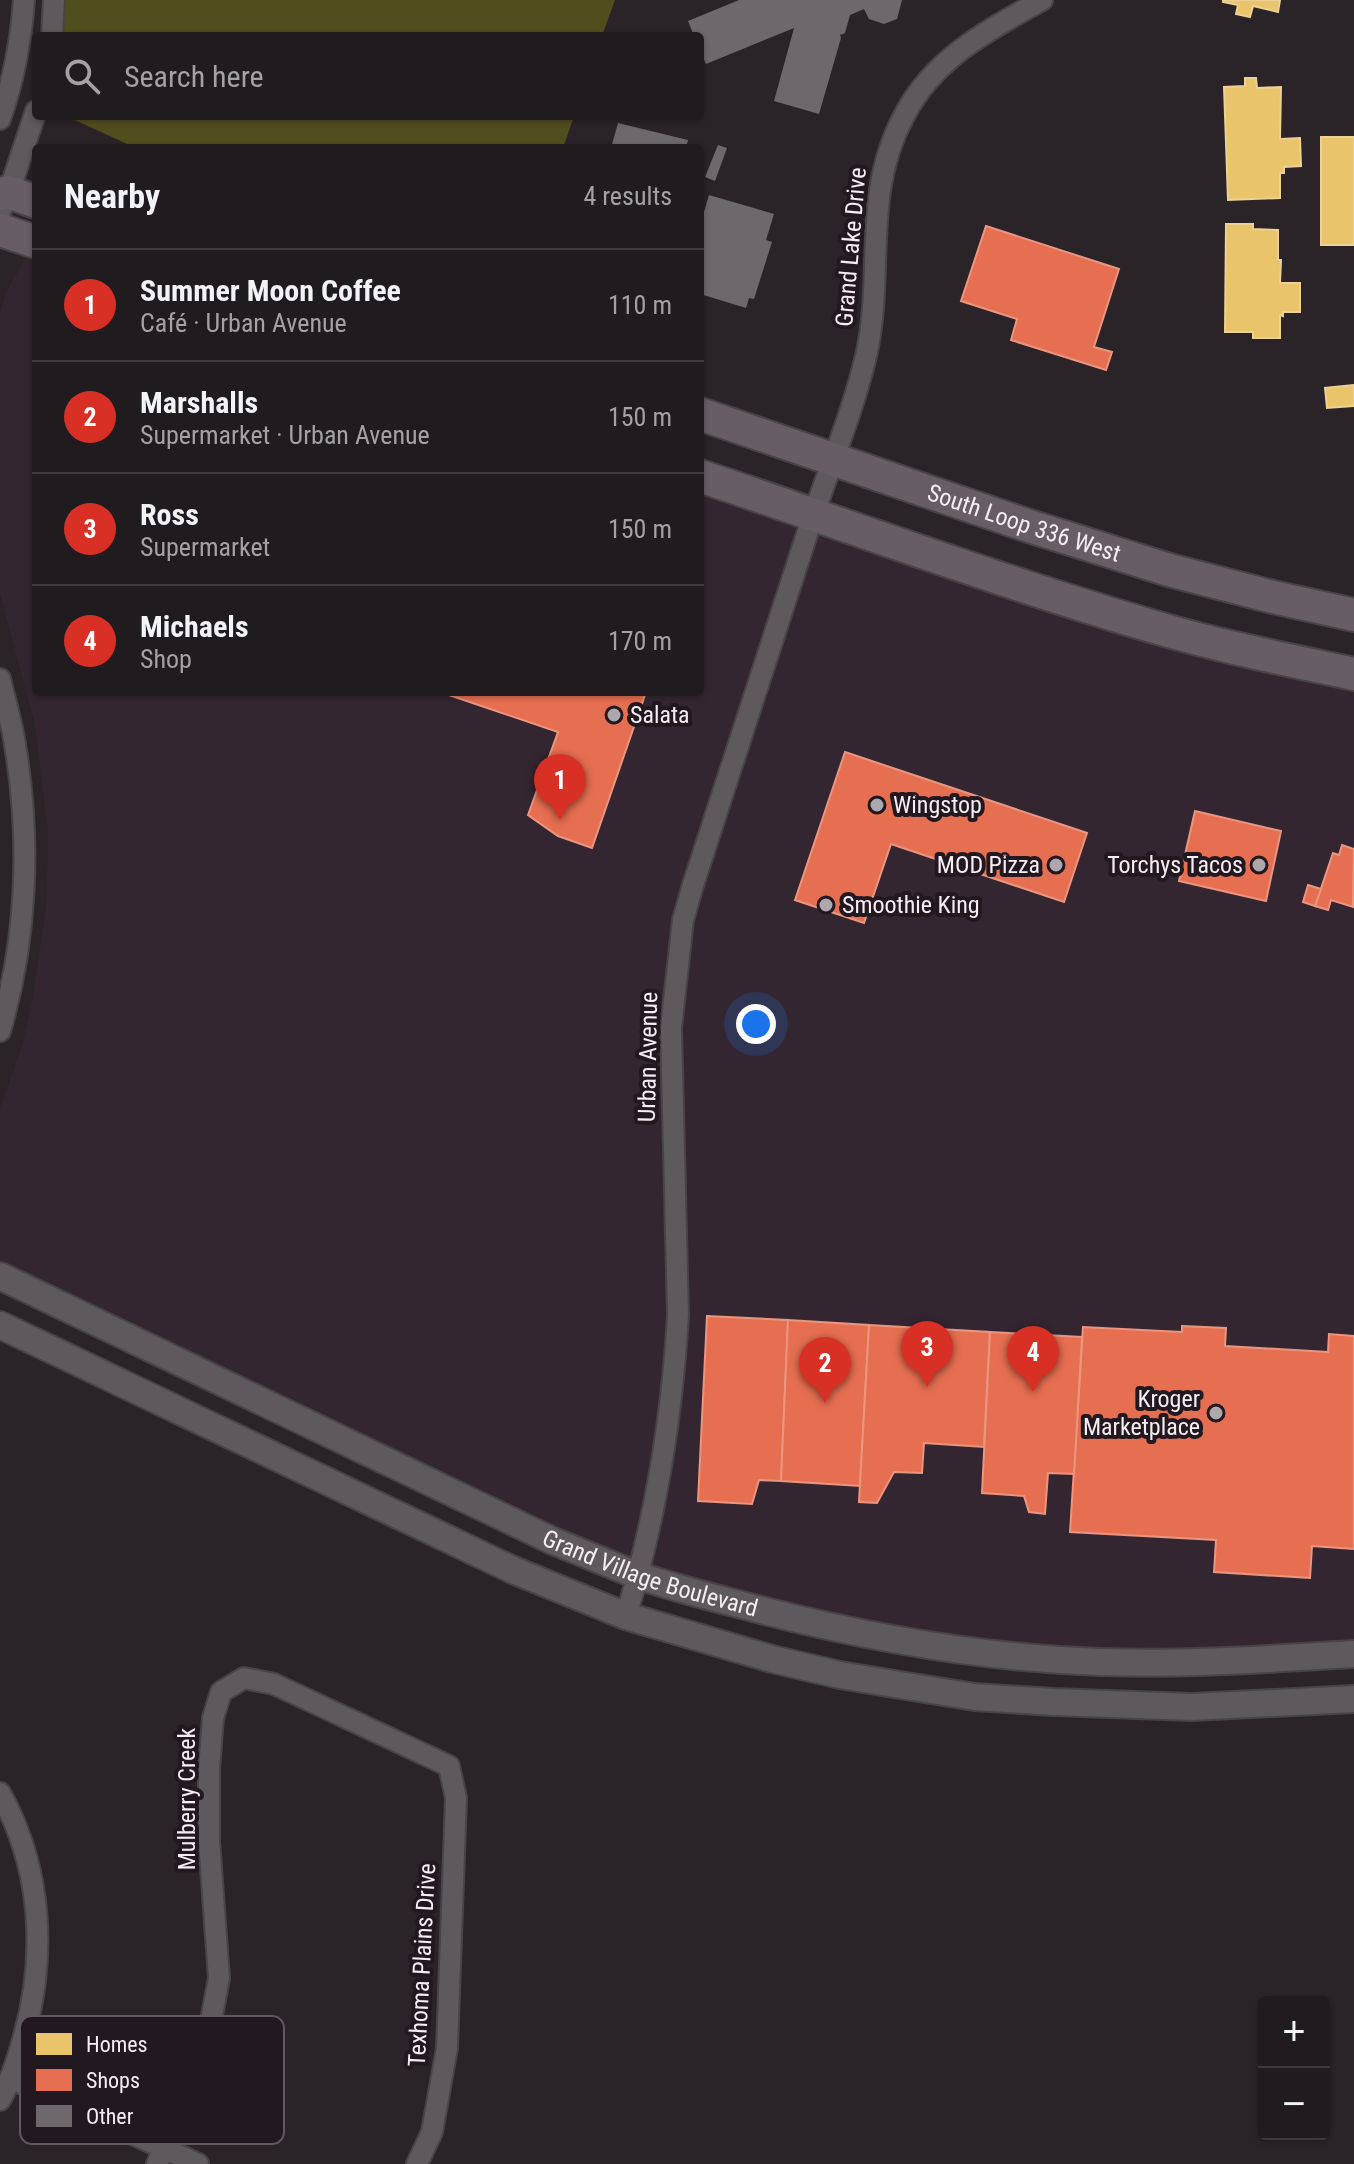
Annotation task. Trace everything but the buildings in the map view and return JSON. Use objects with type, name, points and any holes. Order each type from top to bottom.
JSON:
[{"type":"main road","points":[[0,230],[32,241]]},
{"type":"main road","name":"South Loop 336 West","points":[[704,415],[1026,525],[1169,570],[1354,615]]},
{"type":"main road","points":[[704,477],[1159,628],[1354,674]]},
{"type":"street","points":[[0,119],[19,55],[24,0]]},
{"type":"street","points":[[52,32],[54,0]]},
{"type":"street","name":"Grand Lake Drive","points":[[814,515],[857,390],[866,354],[873,315],[877,202],[886,157],[905,113],[941,65],[976,37],[1042,0]]},
{"type":"street","points":[[11,200],[33,120]]},
{"type":"street","name":"Urban Avenue","points":[[626,1616],[653,1514],[664,1455],[675,1362],[677,1267],[671,1028],[683,920],[814,515]]},
{"type":"street","points":[[0,679],[23,799],[26,861],[16,960],[0,1031]]},
{"type":"street","name":"Grand Village Boulevard","points":[[0,1276],[553,1541],[639,1575],[790,1618],[855,1632],[1058,1660],[1197,1663],[1354,1654]]},
{"type":"street","name":"Grand Village Boulevard","points":[[0,1325],[513,1570],[626,1616],[772,1659],[840,1675],[975,1697],[1192,1707],[1354,1699]]},
{"type":"street","points":[[155,1399],[173,1360]]},
{"type":"street","points":[[399,1517],[418,1477]]},
{"type":"street","points":[[1054,1702],[1058,1660]]},
{"type":"street","name":"Mulberry Creek","points":[[212,2016],[219,1978],[209,1840],[209,1769],[213,1718],[221,1692],[244,1678],[274,1684],[449,1766]]},
{"type":"street","name":"Texhoma Plains Drive","points":[[417,2164],[432,2132],[447,2048],[456,1798],[449,1766]]},
{"type":"street","points":[[0,1793],[26,1853],[35,1902],[38,1942],[36,1983],[30,2016]]},
{"type":"street","points":[[0,2100],[20,2047]]},
{"type":"street","points":[[10,2078],[20,2083]]},
{"type":"street","points":[[138,2144],[161,2156],[198,2164]]},
{"type":"shaded area","points":[[63,0],[615,0],[603,32],[64,32]]},
{"type":"shaded area","points":[[75,120],[573,120],[564,144],[127,144]]},
{"type":"shaded area","points":[[26,258],[32,260],[32,696],[704,696],[704,489],[1117,629],[1272,674],[1354,690],[1354,1647],[1234,1654],[1020,1649],[807,1615],[605,1556],[0,1267],[0,1108],[22,1046],[33,998],[47,901],[48,831],[35,725],[0,593],[0,314],[6,292]]},
{"type":"place","name":"Salata","points":[[614,715]]},
{"type":"place","name":"Wingstop","points":[[877,805]]},
{"type":"place","name":"Summer Moon Coffee","points":[[560,820]]},
{"type":"place","name":"MOD Pizza","points":[[1056,865]]},
{"type":"place","name":"Torchys Tacos","points":[[1259,865]]},
{"type":"place","name":"Smoothie King","points":[[826,905]]},
{"type":"place","name":"Ross","points":[[927,1387]]},
{"type":"place","name":"Michaels","points":[[1033,1392]]},
{"type":"place","name":"Marshalls","points":[[825,1403]]},
{"type":"place","name":"Kroger Marketplace","points":[[1216,1413]]}]
